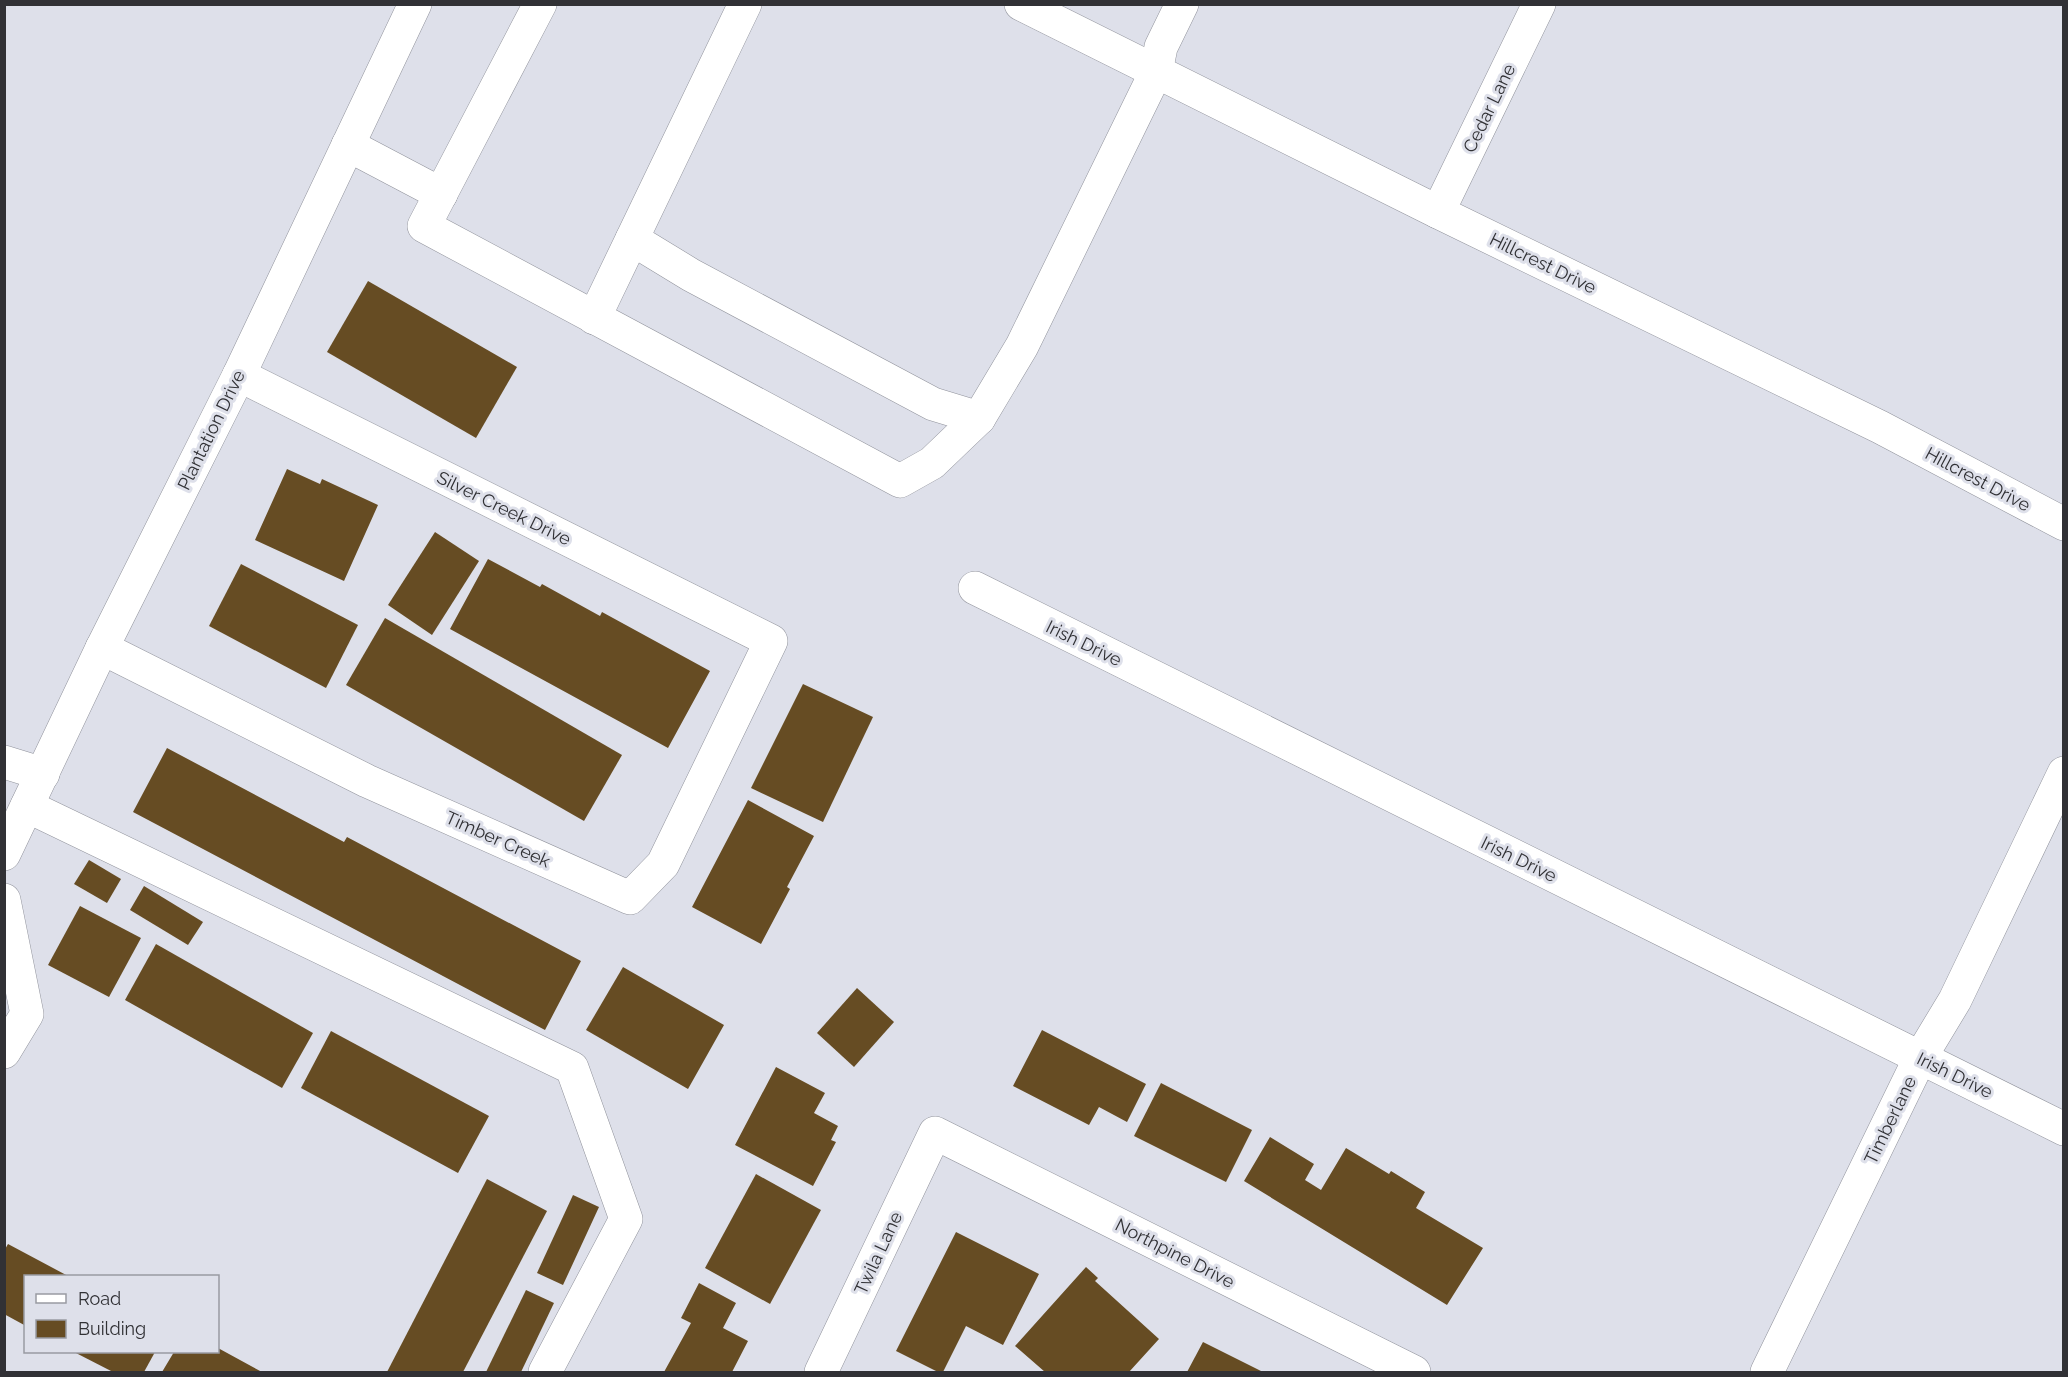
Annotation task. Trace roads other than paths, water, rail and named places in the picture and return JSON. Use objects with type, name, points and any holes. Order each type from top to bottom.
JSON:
[{"type":"street","name":"Plantation Drive","points":[[4,854],[102,648],[239,375],[415,4]]},
{"type":"street","points":[[540,4],[424,226],[900,481],[932,463],[979,418],[1022,346],[1156,72],[1161,47],[1182,4]]},
{"type":"street","points":[[594,318],[745,4]]},
{"type":"street","name":"Hillcrest Drive","points":[[1021,4],[1438,212],[1880,427],[2064,524]]},
{"type":"street","name":"Cedar Lane","points":[[1438,212],[1539,4]]},
{"type":"street","points":[[348,145],[441,194]]},
{"type":"street","points":[[632,240],[691,275],[933,404],[979,418]]},
{"type":"street","name":"Silver Creek Drive","points":[[239,375],[771,640]]},
{"type":"street","name":"Irish Drive","points":[[975,588],[2064,1129]]},
{"type":"street","name":"Timber Creek","points":[[102,648],[367,781],[630,898],[663,864],[771,640]]},
{"type":"street","points":[[4,762],[43,774]]},
{"type":"street","name":"Timberlane","points":[[1767,1372],[1920,1058],[1955,1000],[2064,773]]},
{"type":"street","points":[[27,806],[572,1068],[626,1219],[545,1372]]},
{"type":"street","points":[[4,900],[27,1014],[4,1052]]},
{"type":"street","name":"Twila Lane","points":[[821,1372],[935,1133]]},
{"type":"street","name":"Northpine Drive","points":[[935,1133],[1414,1372]]}]
